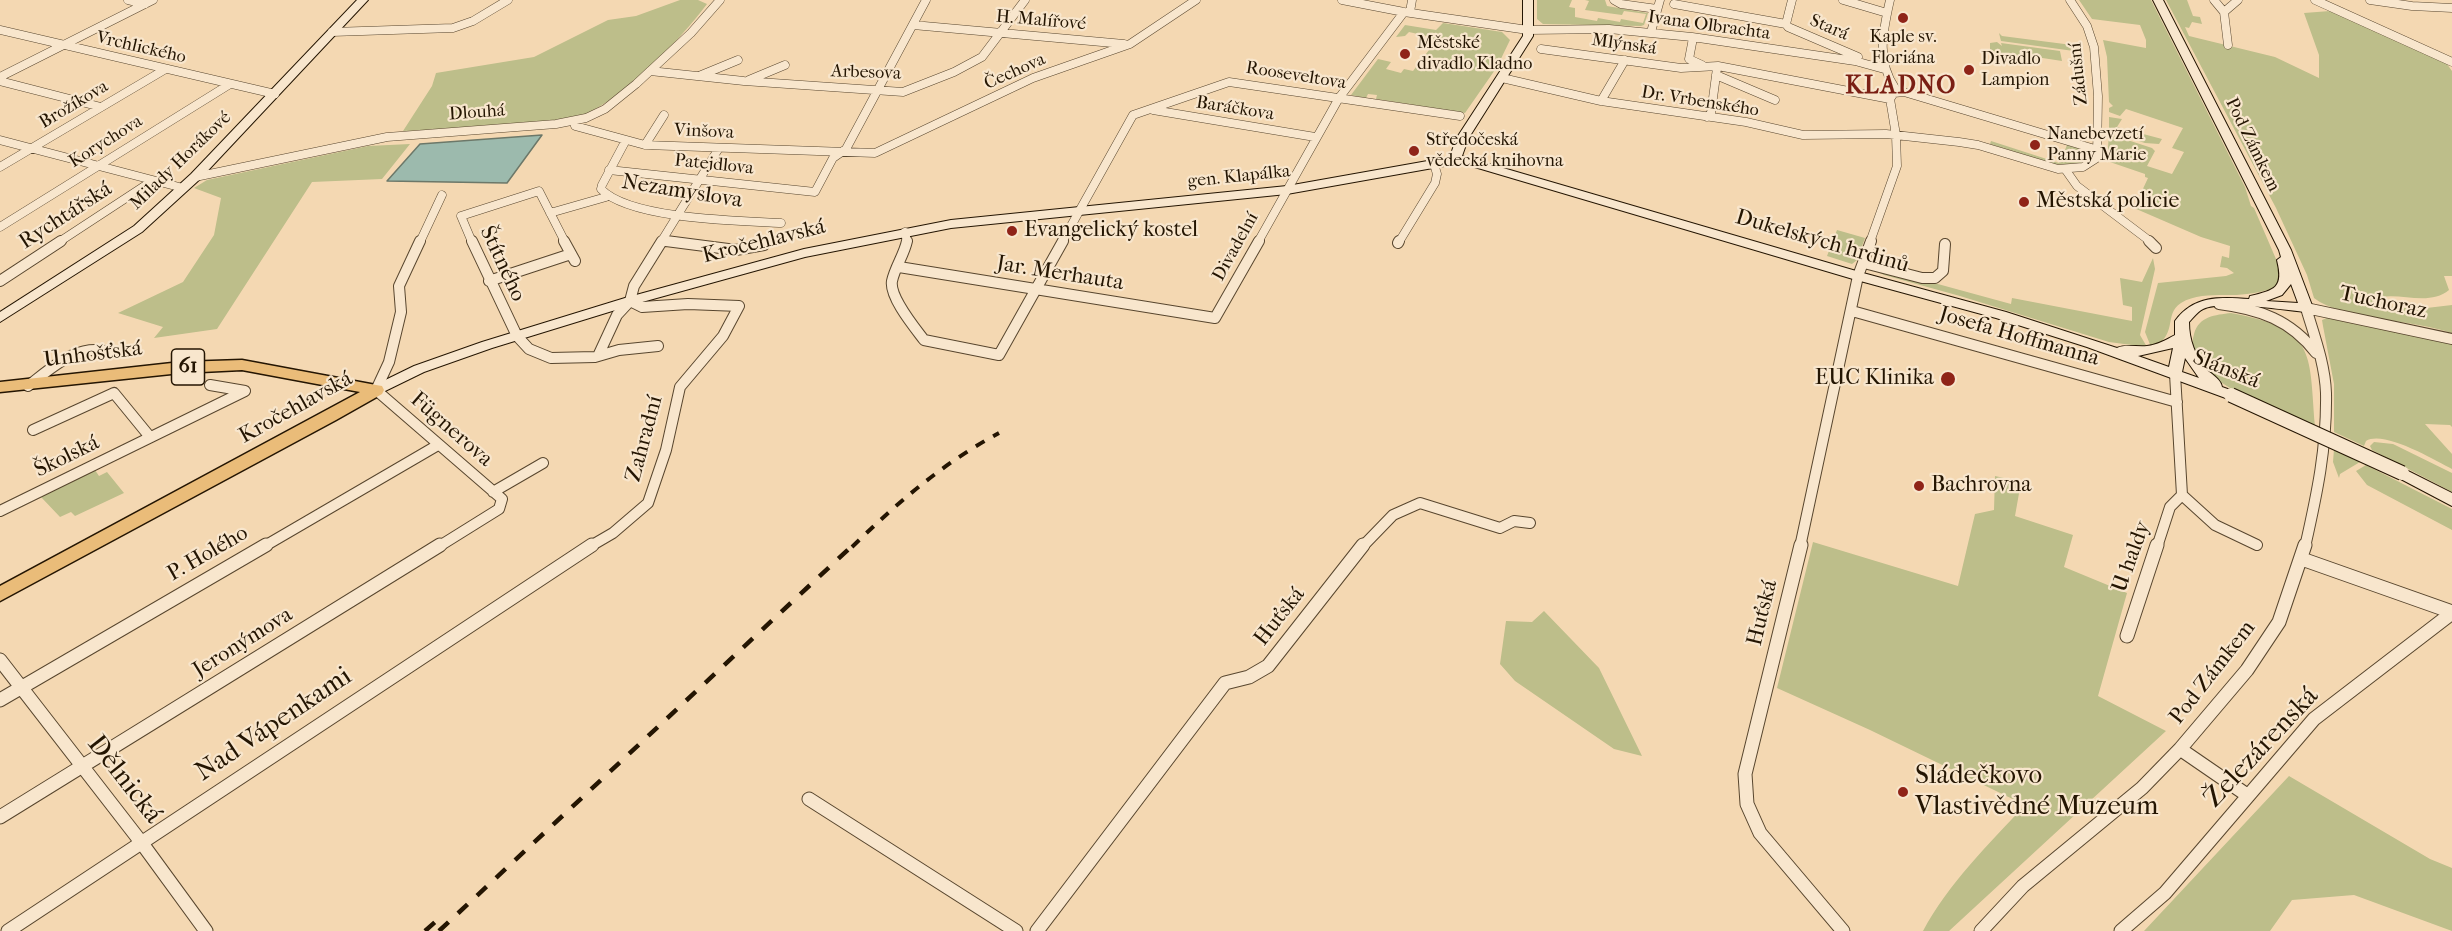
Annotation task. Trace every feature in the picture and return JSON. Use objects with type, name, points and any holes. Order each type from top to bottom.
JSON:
[{"type":"main road","name":"Milady Horákové","points":[[1,316],[138,229],[195,177],[363,0]]},
{"type":"main road","points":[[1456,159],[1456,151],[1462,139],[1525,41],[1528,30],[1528,0]]},
{"type":"main road","name":"Pod Zámkem","points":[[2158,0],[2285,250],[2306,308],[2231,302],[2196,307],[2187,313],[2182,321],[2182,337],[2175,374]]},
{"type":"main road","name":"gen. Klapálka","points":[[875,238],[951,224],[1287,190],[1456,159]]},
{"type":"main road","name":"Dukelských hrdinů","points":[[1456,159],[1473,160],[1858,276],[2001,315],[2096,345],[2175,374]]},
{"type":"main road","points":[[2231,302],[2270,296],[2283,289],[2286,272],[2275,234]]},
{"type":"main road","name":"Kročehlavská","points":[[0,594],[376,390],[419,369],[630,301],[804,253],[875,238]]},
{"type":"main road","points":[[2096,345],[2134,352],[2158,349],[2182,337],[2192,360],[2208,380],[2231,395]]},
{"type":"main road","name":"Unhošťská","points":[[0,387],[28,386],[165,369],[242,365],[376,390]]},
{"type":"main road","name":"Slánská","points":[[2175,374],[2317,432],[2452,500]]},
{"type":"street","points":[[128,0],[145,4]]},
{"type":"street","points":[[0,79],[153,0]]},
{"type":"street","points":[[332,32],[453,28],[473,21],[508,0]]},
{"type":"street","name":"Dlouhá","points":[[195,177],[387,137],[574,122],[605,109],[691,33],[720,0]]},
{"type":"street","points":[[839,153],[846,149],[926,0]]},
{"type":"street","name":"Arbesova","points":[[650,71],[744,81],[903,92],[954,72],[981,57],[1025,0]]},
{"type":"street","name":"Čechova","points":[[839,153],[880,152],[1033,78],[1130,44],[1196,0]]},
{"type":"street","name":"Ivana Olbrachta","points":[[1346,0],[1407,12],[1528,30],[1547,28],[1651,32],[1855,61],[1884,69]]},
{"type":"street","points":[[1407,12],[1412,0]]},
{"type":"street","points":[[1614,0],[1621,4],[1657,9]]},
{"type":"street","points":[[1651,32],[1660,0]]},
{"type":"street","name":"Stará","points":[[1792,0],[1786,24],[1788,27],[1884,69]]},
{"type":"street","points":[[1842,0],[1887,13]]},
{"type":"street","points":[[1890,0],[1881,50],[1884,69],[1895,88]]},
{"type":"street","name":"Zádušní","points":[[2070,0],[2087,26],[2093,44],[2098,150]]},
{"type":"street","points":[[2214,0],[2224,12],[2228,45]]},
{"type":"street","points":[[2224,12],[2238,0]]},
{"type":"street","points":[[2315,0],[2452,62]]},
{"type":"street","points":[[2370,0],[2412,6],[2452,8]]},
{"type":"street","points":[[1674,4],[1786,24]]},
{"type":"street","name":"Divadelní","points":[[1215,318],[1339,98],[1407,12]]},
{"type":"street","name":"H. Malířové","points":[[913,25],[1130,44]]},
{"type":"street","name":"Vrchlického","points":[[0,30],[275,94]]},
{"type":"street","points":[[1693,38],[1689,59],[1702,65]]},
{"type":"street","name":"Mlýnská","points":[[1541,49],[1681,68],[1702,65],[1717,70]]},
{"type":"street","name":"Arbesova","points":[[697,77],[738,60]]},
{"type":"street","points":[[1601,101],[1624,60]]},
{"type":"street","name":"Arbesova","points":[[744,81],[784,65]]},
{"type":"street","name":"Brožíkova","points":[[0,167],[164,70]]},
{"type":"street","points":[[1717,70],[1890,99],[1894,93],[1904,92],[2098,150],[2097,158],[2092,163],[2083,167],[2065,169],[2077,186],[2156,248]]},
{"type":"street","points":[[1717,70],[1775,100]]},
{"type":"street","points":[[1707,117],[1711,113],[1717,70]]},
{"type":"street","name":"Dr. Vrbenského","points":[[1502,78],[1601,101],[1746,122],[1803,135],[1896,135],[1972,144],[2037,164],[2065,169]]},
{"type":"street","points":[[0,79],[101,107]]},
{"type":"street","name":"Rooseveltova","points":[[898,267],[892,281],[892,288],[906,317],[924,340],[999,356],[1134,115],[1229,81],[1460,116]]},
{"type":"street","name":"Korychova","points":[[0,227],[230,84]]},
{"type":"street","name":"Huťská","points":[[1843,931],[1760,833],[1747,804],[1744,774],[1789,601],[1858,276],[1897,166],[1896,135],[1890,99]]},
{"type":"street","name":"Baráčkova","points":[[1150,110],[1315,137]]},
{"type":"street","points":[[645,144],[664,115]]},
{"type":"street","name":"Vinšova","points":[[574,122],[575,126],[645,144],[839,153]]},
{"type":"street","points":[[0,140],[183,189]]},
{"type":"street","name":"Nezamyslova","points":[[626,140],[601,183],[601,191],[606,197],[621,204],[678,214],[781,223]]},
{"type":"street","points":[[598,356],[617,315],[630,301],[634,286],[719,148]]},
{"type":"street","name":"Patejdlova","points":[[609,170],[815,192],[833,158],[839,153]]},
{"type":"street","points":[[1398,243],[1435,183],[1437,174],[1434,164]]},
{"type":"street","name":"Rychtářská","points":[[0,281],[152,181]]},
{"type":"street","name":"Štítného","points":[[517,336],[489,281],[461,216],[539,191],[550,213]]},
{"type":"street","points":[[376,390],[389,362],[401,312],[399,286],[442,195]]},
{"type":"street","points":[[489,281],[573,257],[550,213],[606,197]]},
{"type":"street","points":[[898,267],[906,244],[905,232]]},
{"type":"street","points":[[662,240],[736,250],[764,245]]},
{"type":"street","points":[[1864,262],[1922,278],[1935,278],[1943,271],[1945,244]]},
{"type":"street","name":"Jar. Merhauta","points":[[898,267],[1215,318]]},
{"type":"street","name":"Kročehlavská","points":[[630,301],[642,308],[688,304],[739,306]]},
{"type":"street","name":"Pod Zámkem","points":[[2216,303],[2250,309],[2279,319],[2303,336],[2321,360]]},
{"type":"street","name":"Zahradní","points":[[567,560],[613,533],[648,503],[666,450],[680,387],[723,336],[739,306]]},
{"type":"street","name":"Tuchoraz","points":[[2306,308],[2452,339]]},
{"type":"street","name":"Pod Zámkem","points":[[1981,931],[2023,886],[2142,788],[2180,749],[2247,670],[2278,622],[2302,559],[2322,473],[2326,399],[2321,360],[2306,308]]},
{"type":"street","name":"Josefa Hoffmanna","points":[[1852,310],[2177,402]]},
{"type":"street","points":[[517,336],[529,350],[551,358],[598,356],[619,350],[658,346]]},
{"type":"street","points":[[28,386],[67,357],[98,349],[112,353]]},
{"type":"street","name":"Slánská","points":[[2175,374],[2182,495]]},
{"type":"street","name":"Školská","points":[[0,511],[245,391],[210,385]]},
{"type":"street","name":"Fügnerova","points":[[376,390],[497,496]]},
{"type":"street","name":"Školská","points":[[33,430],[114,393],[150,437]]},
{"type":"street","name":"P. Holého","points":[[0,700],[438,445]]},
{"type":"street","name":"Jeronýmova","points":[[0,817],[499,510],[497,496],[543,463]]},
{"type":"street","points":[[2182,495],[2215,525],[2257,545]]},
{"type":"street","name":"U haldy","points":[[2127,636],[2170,507],[2182,495]]},
{"type":"street","name":"Huťská","points":[[1037,931],[1225,683],[1249,677],[1268,666],[1370,537],[1393,514],[1419,503],[1500,528],[1514,521],[1530,523]]},
{"type":"street","points":[[2302,559],[2452,613]]},
{"type":"street","name":"Nad Vápenkami","points":[[8,931],[567,560]]},
{"type":"street","name":"Železárenská","points":[[2121,931],[2165,893],[2314,719],[2452,613]]},
{"type":"street","name":"Dělnická","points":[[0,660],[83,765],[206,931]]},
{"type":"street","points":[[2180,749],[2247,795]]},
{"type":"street","points":[[809,798],[1016,931]]},
{"type":"green space","points":[[680,0],[698,0],[707,4],[682,34],[638,78],[606,103],[590,112],[559,121],[403,131],[432,86],[436,73],[534,57],[608,20],[636,16]]},
{"type":"green space","points":[[1537,0],[1572,0],[1569,7],[1575,8],[1575,17],[1597,21],[1598,18],[1620,22],[1621,19],[1643,23],[1646,14],[1624,11],[1622,15],[1585,10],[1589,1],[1585,0],[1605,0],[1607,6],[1648,13],[1644,25],[1641,26],[1543,24],[1537,19]]},
{"type":"green space","points":[[2079,0],[2151,0],[2245,187],[2251,206],[2254,208],[2279,266],[2281,278],[2275,288],[2239,295],[2197,297],[2181,303],[2173,313],[2165,337],[2160,343],[2151,347],[2145,332],[2158,283],[2226,276],[2234,273],[2227,268],[2220,267],[2222,256],[2229,258],[2230,246],[2201,237],[2134,208],[2148,178],[2145,174],[2107,161],[2109,134],[2152,148],[2155,151],[2147,166],[2172,174],[2184,152],[2172,148],[2183,128],[2126,109],[2120,116],[2109,112],[2109,108],[2113,106],[2109,102],[2107,57],[2103,40],[2146,48],[2146,40],[2140,25],[2092,19]]},
{"type":"green space","points":[[2166,0],[2187,0],[2193,16],[2200,17],[2202,24],[2192,22],[2189,28],[2185,27],[2189,36],[2275,57],[2319,78],[2319,55],[2304,13],[2330,11],[2444,60],[2452,71],[2452,276],[2444,276],[2449,290],[2441,295],[2425,298],[2381,297],[2384,306],[2418,309],[2452,305],[2452,333],[2359,315],[2326,305],[2314,298],[2307,275],[2276,208]]},
{"type":"green space","points":[[1443,23],[1502,32],[1510,40],[1497,67],[1465,113],[1376,99],[1377,95],[1368,94],[1366,98],[1351,95],[1378,59],[1391,62],[1386,69],[1401,73],[1404,69],[1413,71],[1432,46],[1428,42],[1431,37],[1409,32],[1405,36],[1396,37],[1405,25],[1436,30]]},
{"type":"green space","points":[[1999,33],[2002,36],[2080,46],[2081,52],[2001,41]]},
{"type":"green space","points":[[1997,42],[2002,46],[2001,43],[2060,51],[2062,61],[2023,55],[2023,60],[1990,54],[1990,43]]},
{"type":"green space","points":[[2109,117],[2122,119],[2117,127],[2162,139],[2159,144],[2145,143],[2109,132]]},
{"type":"green space","points":[[1991,141],[2059,163],[2061,158],[2070,159],[2073,156],[2065,150],[2067,145],[2059,142],[2085,148],[2090,153],[2090,157],[2079,164],[2054,165],[1990,144]]},
{"type":"green space","points":[[410,144],[382,179],[312,182],[217,329],[154,338],[163,327],[118,313],[183,282],[214,235],[221,198],[194,188],[207,180],[368,146]]},
{"type":"green space","points":[[1837,230],[1865,238],[1857,260],[1852,264],[1827,256]]},
{"type":"green space","points":[[2153,258],[2155,269],[2140,335],[2147,347],[2109,342],[1884,275],[1874,270],[1872,266],[2011,304],[2012,298],[2132,321],[2132,307],[2123,305],[2120,278],[2142,282]]},
{"type":"green space","points":[[2231,313],[2259,319],[2279,327],[2293,336],[2303,347],[2311,379],[2315,426],[2238,392],[2218,380],[2203,366],[2194,351],[2196,328],[2208,318]]},
{"type":"green space","points":[[2327,318],[2452,343],[2452,427],[2425,424],[2452,454],[2452,469],[2422,453],[2384,439],[2366,441],[2364,446],[2334,432],[2334,384],[2322,320]]},
{"type":"green space","points":[[2374,442],[2393,444],[2452,473],[2452,492],[2372,450],[2370,446]]},
{"type":"green space","points":[[2334,449],[2360,462],[2340,474],[2339,478],[2333,462]]},
{"type":"green space","points":[[2366,465],[2452,509],[2452,530],[2367,485],[2356,471]]},
{"type":"green space","points":[[95,470],[99,476],[107,472],[124,493],[75,516],[71,512],[60,517],[41,497]]},
{"type":"green space","points":[[1995,476],[2021,482],[2015,516],[2073,535],[2064,567],[2127,593],[2098,696],[2166,731],[1949,931],[1923,931],[1944,897],[2025,805],[1777,688],[1813,542],[1958,586],[1975,514],[1994,510]]},
{"type":"green space","points":[[1544,611],[1599,668],[1642,756],[1614,749],[1515,681],[1500,664],[1506,621],[1532,622]]},
{"type":"green space","points":[[2289,776],[2430,859],[2452,868],[2452,931],[2354,895],[2292,900],[2270,931],[2144,931]]},
{"type":"shaded area","points":[[542,135],[507,183],[387,181],[420,144]]},
{"type":"railway","points":[[852,547],[921,485],[959,457],[999,433]]},
{"type":"railway","points":[[439,931],[853,545]]},
{"type":"railway","points":[[425,931],[443,915]]},
{"type":"place","name":"Kaple sv. Floriána","points":[[1903,18]]},
{"type":"place","name":"Městské divadlo Kladno","points":[[1405,54]]},
{"type":"place","name":"Divadlo Lampion","points":[[1969,70]]},
{"type":"place","name":"Nanebevzetí Panny Marie","points":[[2035,145]]},
{"type":"place","name":"Středočeská vědecká knihovna","points":[[1414,151]]},
{"type":"place","name":"Městská policie","points":[[2024,202]]},
{"type":"place","name":"Evangelický kostel","points":[[1012,231]]},
{"type":"place","name":"EUC Klinika","points":[[1948,379]]},
{"type":"place","name":"Bachrovna","points":[[1919,486]]},
{"type":"place","name":"Sládečkovo Vlastivědné Muzeum","points":[[1903,792]]},
{"type":"district","name":"KLADNO","points":[[1901,87]]}]
